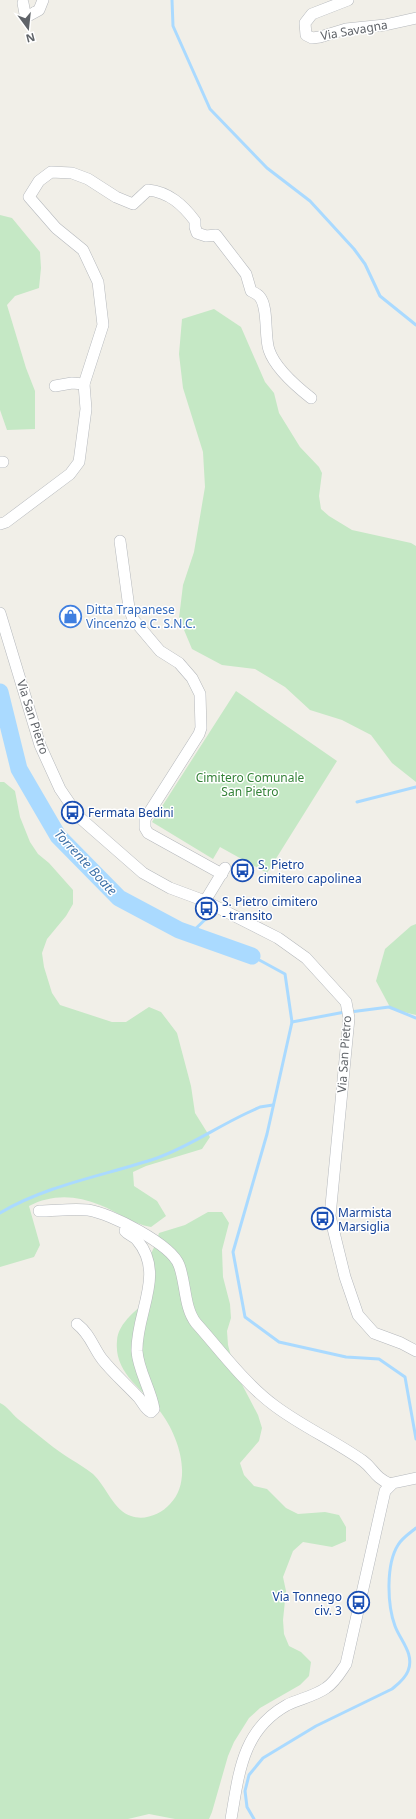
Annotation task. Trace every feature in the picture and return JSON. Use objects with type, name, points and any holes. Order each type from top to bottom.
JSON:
[{"type":"street","points":[[23,3],[25,14],[28,16],[39,10],[43,0]]},
{"type":"street","name":"Via Savagna","points":[[348,0],[312,14],[305,23],[304,29],[306,35],[312,38],[320,37],[346,29],[385,25],[416,18]]},
{"type":"street","points":[[0,524],[6,522],[55,486],[70,474],[79,462],[82,449],[86,409],[84,384],[103,325],[98,282],[83,250],[56,228],[29,197],[39,181],[52,172],[72,173],[88,179],[116,196],[133,204],[148,190],[155,190],[182,204],[195,221],[197,233],[206,236],[216,235],[246,274],[251,291],[260,296],[265,309],[266,335],[269,351],[290,381],[311,398]]},
{"type":"street","points":[[55,386],[72,383],[84,384]]},
{"type":"street","points":[[120,541],[129,608],[133,619],[160,651],[179,663],[192,678],[200,694],[199,734],[145,819],[145,828],[148,833],[223,871],[205,901]]},
{"type":"street","name":"Via San Pietro","points":[[0,614],[2,627],[40,745],[70,806],[93,832],[143,873],[170,888],[205,901],[278,938],[306,958],[346,1002],[349,1018],[330,1216],[345,1278],[358,1315],[374,1333],[401,1343],[416,1351]]},
{"type":"street","points":[[39,1211],[88,1210],[124,1223],[146,1235],[172,1253],[179,1263],[184,1281],[188,1307],[195,1321],[253,1388],[276,1407],[365,1462],[379,1479],[390,1484]]},
{"type":"street","points":[[76,1324],[92,1340],[101,1358],[141,1401],[147,1410],[151,1412],[154,1409],[151,1393],[141,1369],[137,1353],[138,1331],[150,1287],[150,1271],[142,1246],[136,1238],[125,1233],[123,1227],[124,1223]]},
{"type":"street","points":[[231,1819],[237,1782],[246,1749],[257,1730],[286,1706],[326,1689],[346,1664],[385,1491],[390,1484],[416,1478]]},
{"type":"green space","points":[[0,215],[12,218],[40,252],[41,268],[39,288],[15,296],[7,305],[26,368],[35,391],[35,429],[7,430],[0,410]]},
{"type":"green space","points":[[214,309],[241,327],[265,382],[274,393],[279,413],[300,447],[319,467],[322,473],[319,496],[321,509],[329,516],[352,530],[411,543],[416,546],[416,782],[392,763],[371,735],[342,720],[310,710],[285,687],[255,669],[222,665],[192,649],[179,618],[183,585],[194,552],[205,487],[203,452],[183,388],[179,354],[182,319]]},
{"type":"green space","name":"Cimitero Comunale San Pietro","points":[[236,691],[337,761],[267,873],[220,847],[213,859],[152,822]]},
{"type":"green space","points":[[0,782],[4,782],[15,791],[20,817],[30,842],[38,854],[49,863],[73,890],[73,904],[66,916],[47,939],[42,953],[44,967],[52,993],[60,1005],[112,1022],[126,1022],[149,1007],[161,1012],[177,1033],[191,1086],[195,1113],[210,1137],[202,1149],[146,1166],[133,1172],[134,1186],[157,1201],[166,1216],[151,1227],[131,1221],[107,1208],[82,1199],[64,1197],[46,1199],[29,1206],[40,1245],[34,1257],[0,1267]]},
{"type":"green space","points":[[416,924],[416,1015],[391,1009],[376,981],[385,949],[411,926]]},
{"type":"green space","points":[[208,1212],[222,1212],[229,1223],[222,1250],[223,1277],[230,1304],[231,1318],[227,1331],[228,1345],[235,1371],[258,1415],[262,1428],[259,1441],[240,1463],[244,1475],[254,1486],[267,1489],[286,1508],[298,1514],[325,1512],[339,1515],[346,1527],[346,1541],[332,1547],[303,1542],[293,1551],[283,1577],[286,1591],[283,1620],[284,1634],[289,1646],[301,1652],[311,1662],[309,1676],[300,1685],[260,1708],[249,1718],[234,1742],[228,1756],[209,1819],[175,1819],[149,1814],[128,1819],[0,1819],[0,1403],[53,1447],[93,1474],[115,1504],[125,1513],[142,1518],[157,1514],[166,1508],[177,1494],[181,1482],[181,1457],[172,1431],[166,1420],[124,1371],[117,1352],[117,1341],[118,1334],[125,1322],[135,1311],[152,1297],[150,1256],[159,1233],[185,1225]]},
{"type":"waterway","points":[[172,0],[173,26],[210,109],[267,168],[310,201],[354,249],[365,264],[380,296],[416,325]]},
{"type":"waterway","name":"Torrente Boate","points":[[0,692],[19,769],[58,836],[119,898],[179,930],[252,956]]},
{"type":"waterway","points":[[357,802],[416,787]]},
{"type":"waterway","points":[[190,934],[213,912]]},
{"type":"waterway","points":[[252,956],[285,974],[292,1022],[267,1134],[233,1252],[245,1317],[279,1342],[346,1357],[379,1359],[405,1377],[416,1439]]},
{"type":"waterway","points":[[350,1012],[389,1007],[416,1018]]},
{"type":"waterway","points":[[292,1022],[345,1012]]},
{"type":"waterway","points":[[0,1213],[37,1195],[77,1181],[157,1158],[191,1143],[260,1107],[273,1105]]},
{"type":"waterway","points":[[254,1819],[247,1807],[245,1791],[249,1775],[263,1758],[316,1726],[392,1689],[407,1674],[410,1659],[392,1617],[389,1584],[391,1563],[394,1553],[400,1542],[416,1528]]},
{"type":"place","name":"Ditta Trapanese Vincenzo e C. S.N.C.","points":[[70,616]]},
{"type":"place","name":"Fermata Bedini","points":[[72,812]]},
{"type":"place","name":"S. Pietro cimitero capolinea","points":[[242,871]]},
{"type":"place","name":"S. Pietro cimitero - transito","points":[[207,908]]},
{"type":"place","name":"Marmista Marsiglia","points":[[322,1219]]},
{"type":"place","name":"Via Tonnego civ. 3","points":[[358,1603]]}]
